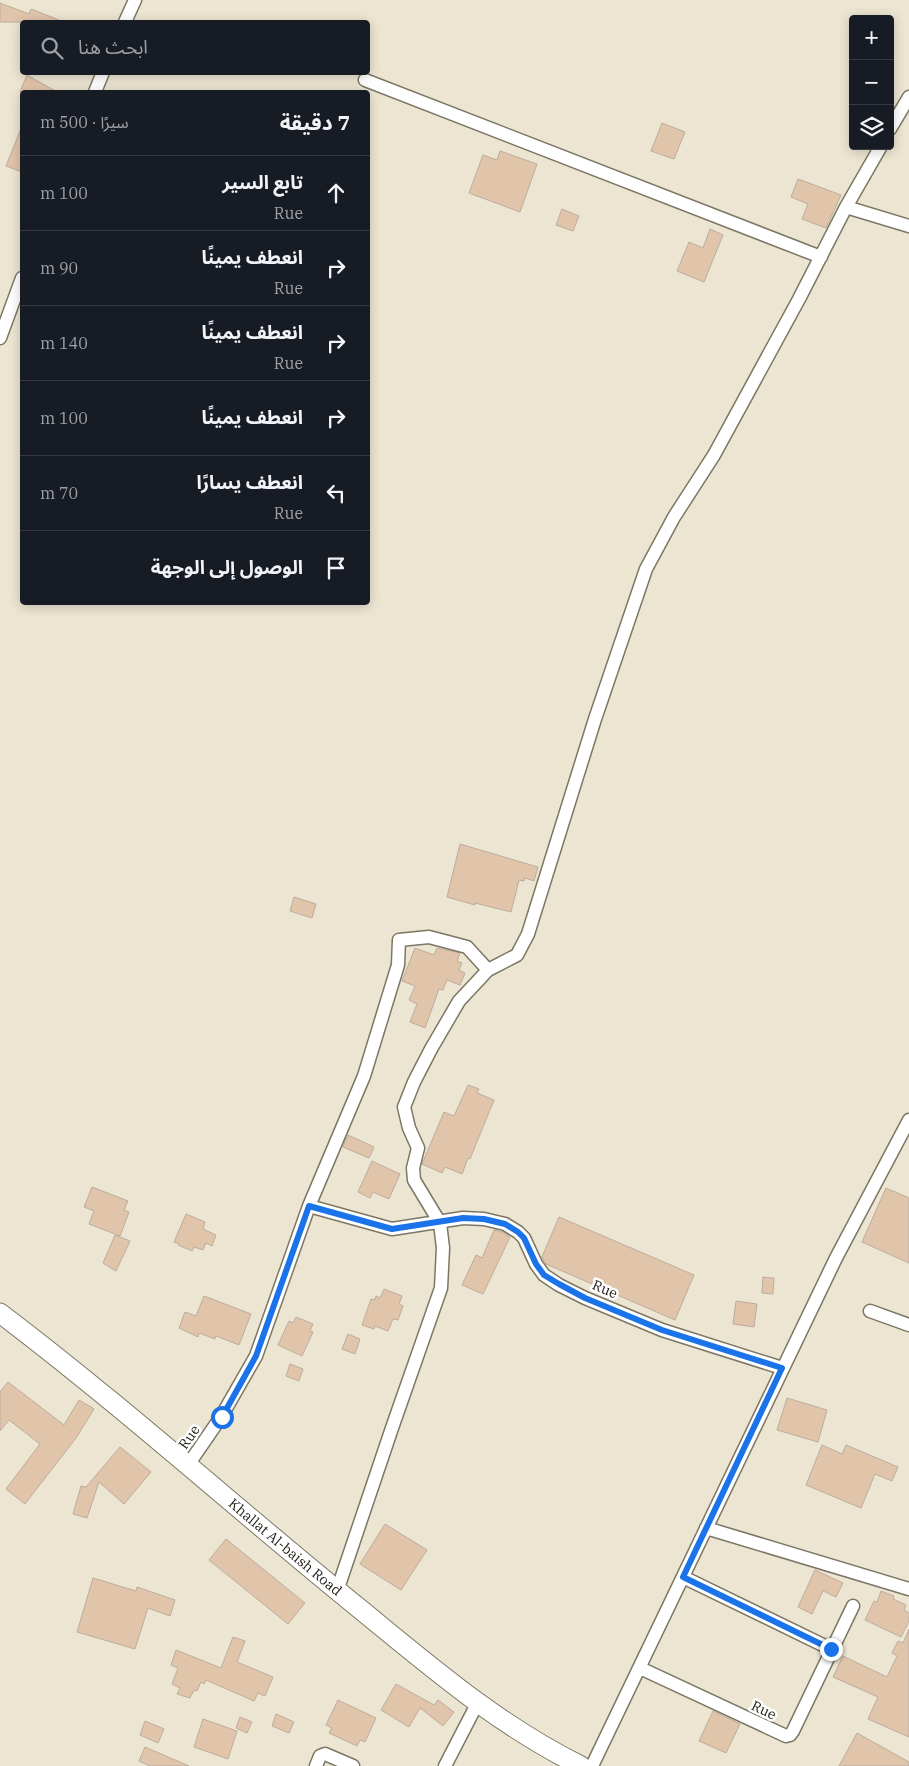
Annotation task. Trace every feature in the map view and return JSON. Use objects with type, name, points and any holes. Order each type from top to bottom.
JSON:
[{"type":"street","points":[[126,20],[136,0]]},
{"type":"street","points":[[96,90],[102,75]]},
{"type":"street","points":[[365,80],[821,257]]},
{"type":"street","points":[[894,122],[909,97]]},
{"type":"street","points":[[337,1591],[441,1288],[443,1248],[440,1223],[414,1180],[413,1168],[418,1148],[409,1128],[404,1107],[422,1065],[459,1001],[488,970],[518,955],[528,934],[594,719],[646,569],[674,517],[714,455],[878,150]]},
{"type":"street","points":[[846,207],[909,226]]},
{"type":"street","points":[[0,338],[20,283]]},
{"type":"street","name":"Rue","points":[[188,1465],[222,1417],[256,1356],[309,1206],[364,1076],[398,965],[399,940],[429,937],[467,947],[488,970]]},
{"type":"street","points":[[592,1766],[782,1368],[836,1258],[909,1120]]},
{"type":"street","name":"Rue","points":[[309,1206],[392,1229],[463,1218],[484,1219],[505,1224],[524,1238],[536,1264],[544,1275],[585,1298],[662,1330],[782,1368]]},
{"type":"street","points":[[870,1311],[909,1324]]},
{"type":"street","name":"Khallat Al-baish Road","points":[[0,1314],[50,1352],[337,1591],[477,1704],[529,1738],[581,1766]]},
{"type":"street","points":[[706,1528],[909,1589]]},
{"type":"street","points":[[683,1577],[831,1649]]},
{"type":"street","name":"Rue","points":[[640,1668],[786,1736],[790,1735],[852,1606]]},
{"type":"street","points":[[445,1766],[477,1704]]},
{"type":"street","points":[[316,1766],[320,1756],[325,1754],[352,1766]]},
{"type":"building","points":[[0,3],[29,14],[31,9],[59,20],[20,20],[20,22],[0,22]]},
{"type":"building","points":[[27,75],[53,90],[21,90]]},
{"type":"building","points":[[662,123],[685,132],[674,159],[651,151]]},
{"type":"building","points":[[20,131],[20,171],[6,166]]},
{"type":"building","points":[[500,151],[537,164],[520,212],[469,193],[483,155],[497,160]]},
{"type":"building","points":[[798,179],[841,195],[826,228],[802,219],[808,204],[791,197]]},
{"type":"building","points":[[562,209],[579,216],[573,231],[556,225]]},
{"type":"building","points":[[710,229],[723,235],[704,282],[677,271],[689,242],[703,248]]},
{"type":"building","points":[[460,844],[538,867],[534,881],[525,878],[524,881],[519,880],[511,912],[447,897]]},
{"type":"building","points":[[294,897],[316,904],[312,918],[290,911]]},
{"type":"building","points":[[415,948],[434,955],[437,948],[460,953],[457,961],[462,963],[459,970],[465,973],[460,985],[447,980],[443,990],[439,989],[425,1028],[410,1022],[417,1004],[409,1000],[415,986],[402,981]]},
{"type":"building","points":[[468,1085],[479,1089],[477,1093],[494,1100],[462,1174],[445,1167],[442,1173],[422,1164],[444,1112],[454,1116]]},
{"type":"building","points":[[348,1135],[374,1147],[369,1158],[343,1147]]},
{"type":"building","points":[[372,1161],[400,1174],[389,1199],[373,1192],[370,1198],[358,1192]]},
{"type":"building","points":[[92,1187],[128,1201],[124,1210],[129,1212],[120,1236],[89,1224],[94,1211],[84,1207]]},
{"type":"building","points":[[886,1188],[909,1198],[909,1263],[862,1242]]},
{"type":"building","points":[[186,1214],[205,1222],[203,1229],[216,1235],[212,1246],[206,1243],[203,1250],[194,1247],[192,1251],[174,1242]]},
{"type":"building","points":[[559,1217],[694,1275],[675,1320],[546,1264],[542,1257]]},
{"type":"building","points":[[494,1230],[510,1237],[483,1294],[462,1285],[476,1255],[482,1258]]},
{"type":"building","points":[[115,1235],[130,1241],[116,1271],[103,1263]]},
{"type":"building","points":[[763,1277],[774,1278],[773,1294],[762,1293]]},
{"type":"building","points":[[384,1289],[402,1296],[399,1304],[403,1306],[398,1320],[393,1319],[388,1331],[375,1326],[374,1329],[362,1325],[371,1299],[375,1300],[376,1296],[380,1298]]},
{"type":"building","points":[[204,1296],[251,1314],[239,1345],[216,1336],[215,1339],[199,1333],[198,1337],[179,1328],[185,1312],[196,1316]]},
{"type":"building","points":[[736,1301],[757,1304],[754,1327],[733,1324]]},
{"type":"building","points":[[296,1317],[313,1324],[310,1331],[313,1332],[302,1356],[278,1345],[289,1321],[293,1323]]},
{"type":"building","points":[[348,1334],[360,1339],[355,1354],[342,1349]]},
{"type":"building","points":[[290,1364],[303,1369],[299,1381],[286,1376]]},
{"type":"building","points":[[8,1382],[64,1425],[79,1400],[94,1409],[76,1438],[25,1504],[6,1489],[40,1444],[9,1420],[0,1431],[0,1392]]},
{"type":"building","points":[[787,1398],[827,1410],[818,1442],[777,1430]]},
{"type":"building","points":[[822,1445],[842,1454],[846,1445],[898,1467],[892,1481],[875,1474],[861,1508],[806,1485]]},
{"type":"building","points":[[120,1447],[151,1472],[124,1504],[99,1482],[87,1518],[73,1514],[81,1486],[86,1487]]},
{"type":"building","points":[[385,1524],[427,1550],[401,1590],[360,1564]]},
{"type":"building","points":[[226,1539],[305,1603],[288,1624],[209,1560]]},
{"type":"building","points":[[815,1570],[843,1583],[836,1597],[823,1591],[812,1614],[798,1607]]},
{"type":"building","points":[[93,1578],[136,1591],[137,1587],[175,1600],[170,1616],[148,1608],[135,1649],[77,1632]]},
{"type":"building","points":[[881,1591],[894,1596],[893,1599],[906,1605],[904,1610],[909,1613],[909,1621],[901,1637],[865,1620],[874,1601],[877,1602]]},
{"type":"building","points":[[909,1629],[909,1737],[868,1719],[878,1697],[833,1677],[843,1656],[887,1677],[897,1656],[892,1653],[898,1641],[903,1643]]},
{"type":"building","points":[[233,1637],[245,1641],[237,1662],[273,1677],[265,1696],[258,1693],[254,1701],[206,1680],[204,1684],[201,1682],[197,1691],[194,1690],[190,1698],[177,1694],[180,1688],[172,1684],[178,1668],[171,1665],[176,1650],[221,1668]]},
{"type":"building","points":[[396,1684],[434,1705],[438,1700],[454,1712],[443,1726],[420,1708],[409,1727],[381,1710]]},
{"type":"building","points":[[338,1700],[376,1718],[365,1742],[360,1740],[357,1746],[329,1733],[332,1728],[326,1725]]},
{"type":"building","points":[[713,1711],[740,1724],[726,1753],[699,1741]]},
{"type":"building","points":[[276,1714],[294,1722],[289,1733],[272,1726]]},
{"type":"building","points":[[240,1717],[252,1722],[247,1733],[236,1728]]},
{"type":"building","points":[[203,1719],[237,1731],[228,1759],[194,1747]]},
{"type":"building","points":[[145,1721],[164,1729],[158,1743],[140,1735]]},
{"type":"building","points":[[857,1733],[909,1762],[909,1766],[839,1766]]},
{"type":"building","points":[[145,1747],[189,1766],[150,1766],[139,1761]]},
{"type":"route","points":[[222,1417],[256,1356],[309,1206],[392,1229],[463,1218],[484,1219],[505,1224],[524,1238],[536,1264],[544,1275],[585,1298],[662,1330],[782,1368],[683,1577],[831,1649]]}]
